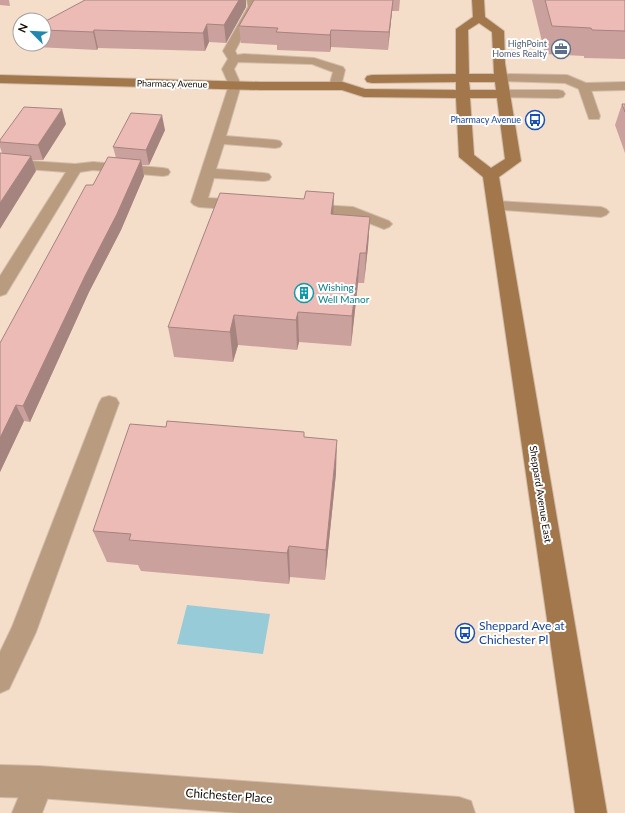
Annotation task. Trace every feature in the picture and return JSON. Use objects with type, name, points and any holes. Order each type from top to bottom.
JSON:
[{"type":"main road","points":[[478,0],[480,18],[498,31],[501,78],[513,161],[491,175],[467,157],[463,94],[464,65],[462,29],[480,18]]},
{"type":"main road","name":"Pharmacy Avenue","points":[[0,80],[339,86],[365,79],[501,78]]},
{"type":"main road","name":"Pharmacy Avenue","points":[[339,86],[364,94],[504,94]]},
{"type":"main road","name":"Sheppard Avenue East","points":[[491,175],[591,813]]},
{"type":"street","name":"Pharmacy Avenue","points":[[501,78],[567,79],[584,87],[625,86]]},
{"type":"street","name":"Pharmacy Avenue","points":[[504,94],[572,94],[584,87]]},
{"type":"street","name":"Chichester Place","points":[[0,781],[39,782],[459,813]]},
{"type":"lane","points":[[234,59],[228,51],[253,7],[251,1]]},
{"type":"lane","points":[[253,206],[199,202],[236,85],[228,69],[234,59],[244,57],[314,61],[339,70],[339,86]]},
{"type":"lane","points":[[584,87],[594,116]]},
{"type":"lane","points":[[218,140],[275,144]]},
{"type":"lane","points":[[0,163],[75,168],[93,166],[163,172]]},
{"type":"lane","points":[[0,290],[75,168]]},
{"type":"lane","points":[[208,173],[264,177]]},
{"type":"lane","points":[[496,206],[602,212]]},
{"type":"lane","points":[[292,208],[353,212],[384,224]]},
{"type":"lane","points":[[0,680],[23,632],[109,403]]},
{"type":"lane","points":[[27,813],[39,782]]},
{"type":"water","points":[[187,605],[270,614],[263,654],[177,644]]},
{"type":"building","points":[[85,0],[239,0],[224,25],[207,24],[203,33],[52,30],[52,18]]},
{"type":"building","points":[[254,0],[393,0],[389,32],[331,30],[330,35],[276,32],[278,28],[239,26]]},
{"type":"building","points":[[545,0],[625,0],[625,31],[592,30],[591,28],[552,26]]},
{"type":"building","points":[[622,104],[625,104],[625,112]]},
{"type":"building","points":[[24,107],[62,109],[38,145],[0,142],[0,140]]},
{"type":"building","points":[[131,113],[162,115],[146,150],[113,147]]},
{"type":"building","points":[[0,153],[31,156],[0,203]]},
{"type":"building","points":[[108,157],[141,160],[117,214],[85,276],[23,406],[16,405],[0,438],[0,343],[86,185],[93,185]]},
{"type":"building","points":[[306,191],[334,193],[331,214],[370,217],[366,253],[360,253],[352,316],[298,312],[296,320],[234,315],[230,332],[168,327],[220,193],[304,199]]},
{"type":"building","points":[[167,421],[304,432],[304,437],[337,440],[326,550],[289,546],[287,553],[129,540],[131,534],[93,531],[130,424],[166,427]]},
{"type":"place","name":"HighPoint Homes Realty","points":[[561,49]]},
{"type":"place","name":"Pharmacy Avenue","points":[[535,120]]},
{"type":"place","name":"Wishing Well Manor","points":[[304,293]]},
{"type":"place","name":"Sheppard Ave at Chichester Pl","points":[[465,633]]}]
